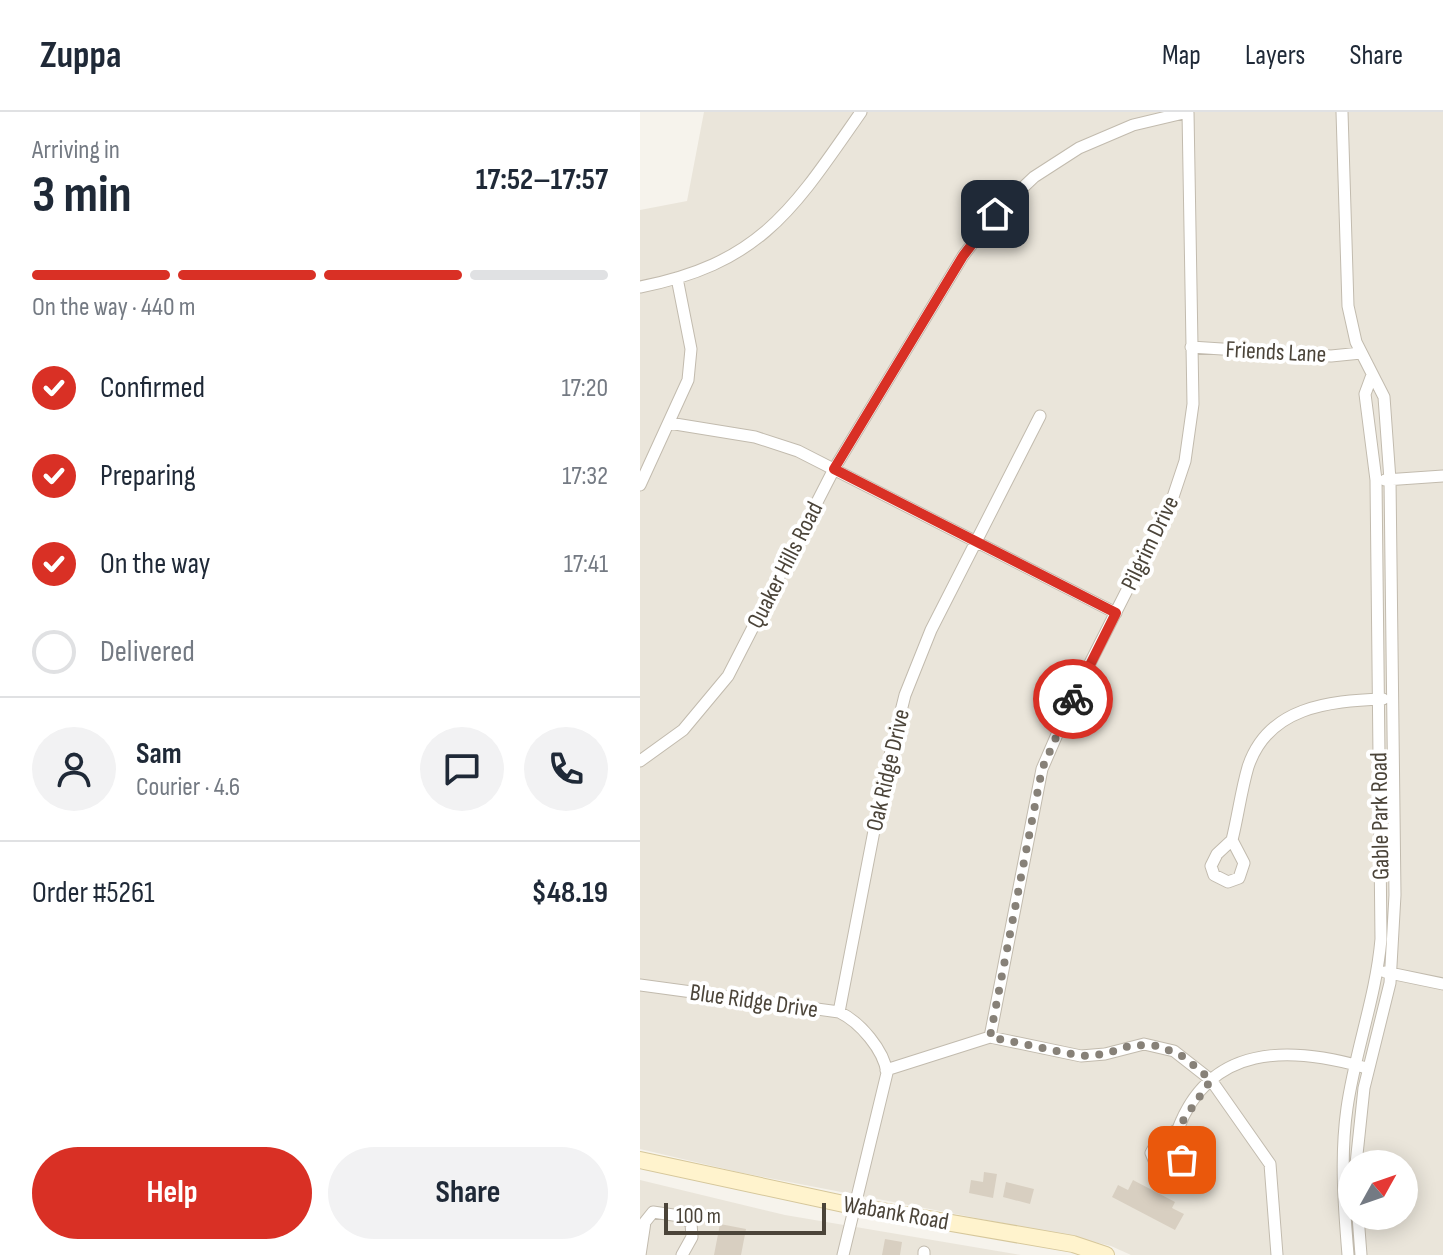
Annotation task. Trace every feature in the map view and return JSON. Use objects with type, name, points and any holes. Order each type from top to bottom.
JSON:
[{"type":"street","points":[[640,287],[677,278],[729,259],[768,231],[799,199],[861,112]]},
{"type":"street","name":"Pilgrim Drive","points":[[990,1037],[1042,769],[1058,729],[1181,477],[1191,432],[1188,112]]},
{"type":"street","name":"Quaker Hills Road","points":[[640,761],[683,730],[728,676],[834,469],[963,256],[1004,204],[1034,177],[1079,148],[1133,125],[1188,112]]},
{"type":"street","name":"Gable Park Road","points":[[1342,112],[1348,306],[1361,353],[1384,397],[1390,480],[1395,895],[1391,973],[1360,1110],[1357,1150]]},
{"type":"street","points":[[640,485],[684,395],[691,364],[677,278]]},
{"type":"street","name":"Friends Lane","points":[[1191,347],[1331,356],[1361,353]]},
{"type":"street","name":"Gable Park Road","points":[[1348,1255],[1343,1142],[1377,971],[1382,896],[1376,480],[1365,394],[1372,375]]},
{"type":"street","name":"Oak Ridge Drive","points":[[839,1012],[884,779],[905,695],[931,630],[1040,416]]},
{"type":"street","points":[[669,423],[755,437],[834,469],[1116,613]]},
{"type":"street","points":[[1376,480],[1443,476]]},
{"type":"street","points":[[1232,840],[1252,756],[1274,727],[1308,707],[1392,699]]},
{"type":"street","points":[[1377,971],[1443,984]]},
{"type":"street","name":"Blue Ridge Drive","points":[[640,985],[839,1012],[849,1017],[869,1039],[885,1060],[886,1070]]},
{"type":"street","points":[[843,1255],[886,1070],[990,1037],[1081,1056],[1105,1054],[1132,1045],[1159,1046],[1184,1057],[1211,1080],[1270,1164],[1277,1255]]},
{"type":"street","points":[[1178,1129],[1194,1099],[1211,1080],[1240,1062],[1278,1053],[1301,1053],[1369,1068]]},
{"type":"street","name":"Wabank Road","points":[[640,1160],[853,1206],[1073,1244],[1106,1255]]},
{"type":"street","points":[[640,1255],[645,1222],[653,1212],[662,1211],[691,1223],[692,1237],[682,1255]]},
{"type":"street","points":[[1359,1230],[1361,1255]]},
{"type":"shaded area","points":[[704,112],[1443,112],[1443,1255],[1131,1255],[1111,1246],[1059,1234],[738,1172],[640,1149],[640,210],[687,201]]},
{"type":"shaded area","points":[[640,1180],[785,1215],[1021,1255],[640,1255]]},
{"type":"building","points":[[984,1172],[997,1174],[993,1198],[969,1193],[971,1180],[983,1182]]},
{"type":"building","points":[[1133,1180],[1175,1202],[1172,1208],[1184,1214],[1175,1230],[1112,1197],[1118,1185],[1128,1190]]},
{"type":"building","points":[[1006,1182],[1034,1189],[1030,1204],[1003,1197]]},
{"type":"building","points":[[720,1224],[746,1229],[741,1255],[714,1255]]},
{"type":"building","points":[[885,1239],[902,1242],[900,1255],[882,1255]]},
{"type":"way so far","points":[[1073,699],[1042,769],[990,1037],[1081,1056],[1105,1054],[1144,1044],[1159,1046],[1184,1057],[1211,1080],[1194,1099],[1178,1129],[1184,1153],[1182,1160]]},
{"type":"route","points":[[995,214],[963,256],[834,469],[1116,613],[1073,699]]}]
